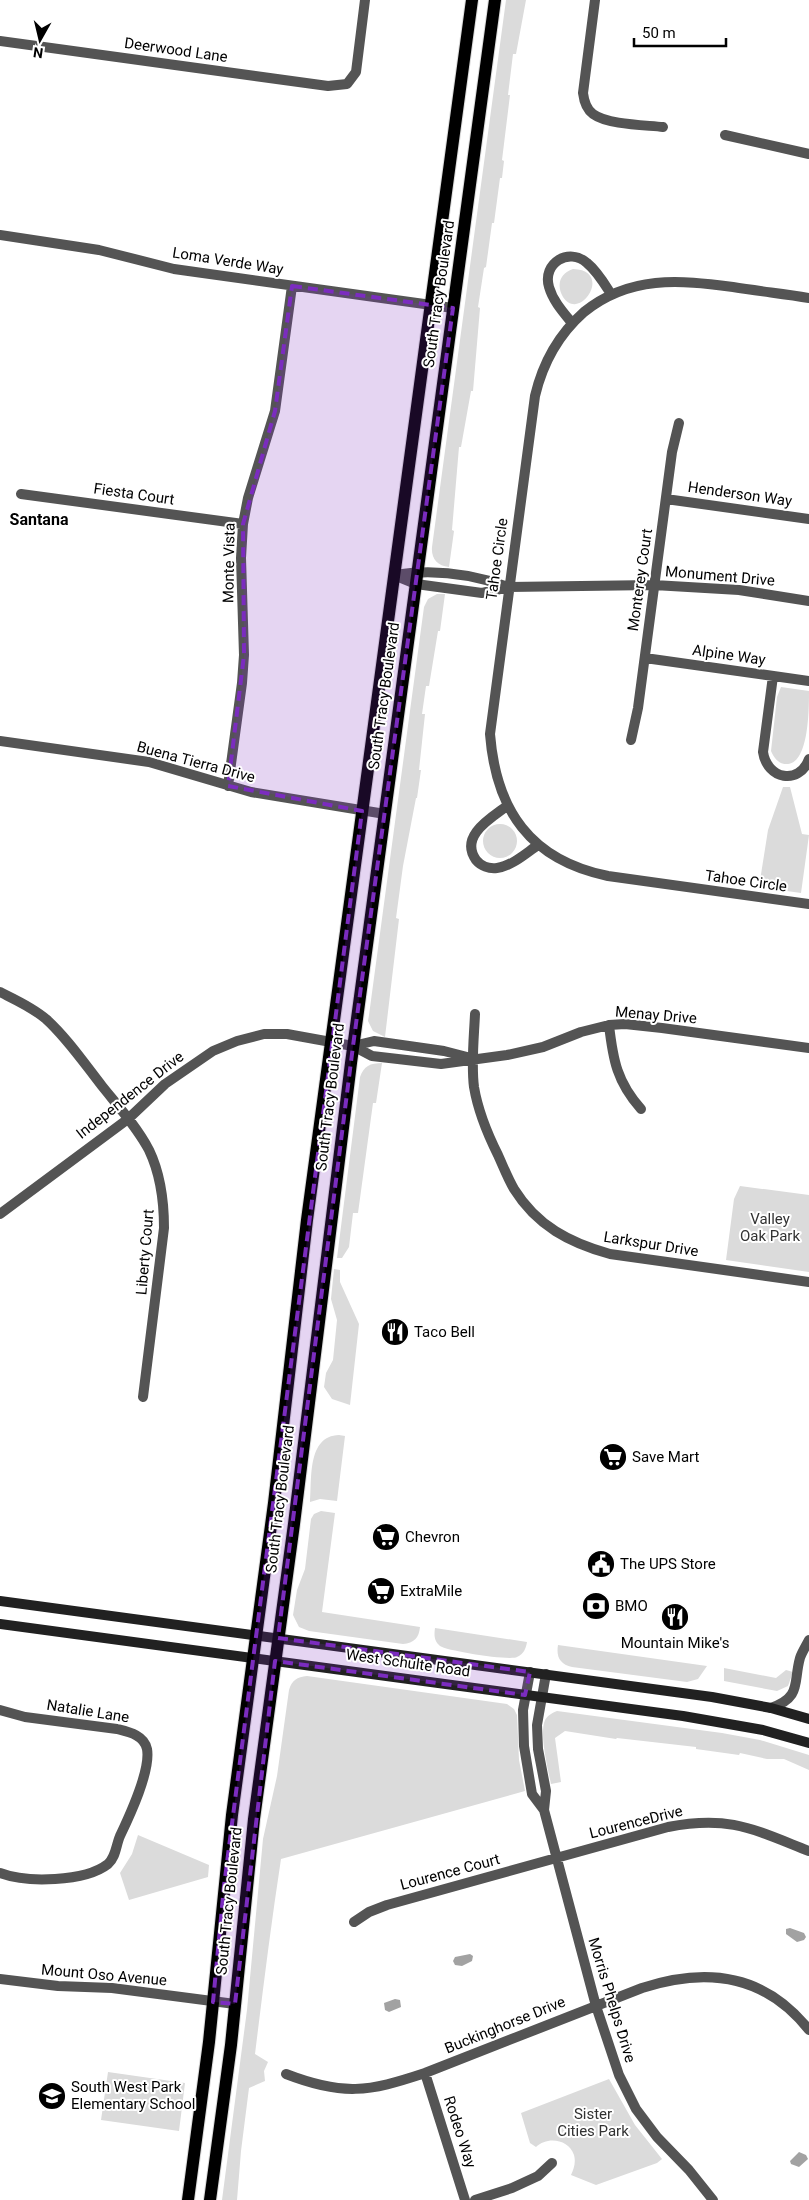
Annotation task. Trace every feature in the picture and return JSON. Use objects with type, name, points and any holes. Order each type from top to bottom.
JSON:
[{"type":"main road","name":"South Tracy Boulevard","points":[[188,2200],[213,2002],[226,1868],[331,1042],[472,0]]},
{"type":"main road","name":"South Tracy Boulevard","points":[[210,2200],[235,2004],[252,1839],[294,1524],[353,1046],[495,0]]},
{"type":"main road","name":"West Schulte Road","points":[[0,1601],[712,1697],[772,1708],[809,1719]]},
{"type":"main road","name":"West Schulte Road","points":[[0,1624],[723,1722],[763,1730],[809,1743]]},
{"type":"street","name":"Deerwood Lane","points":[[0,41],[328,86],[347,84],[356,72],[365,0]]},
{"type":"street","points":[[595,0],[583,93],[585,104],[592,114],[604,120],[663,127]]},
{"type":"street","points":[[724,135],[809,154]]},
{"type":"street","name":"Loma Verde Way","points":[[0,235],[98,250],[174,269],[453,308]]},
{"type":"street","points":[[572,322],[559,306],[549,287],[548,277],[551,268],[558,260],[569,256],[578,257],[587,262],[611,294]]},
{"type":"street","name":"Tahoe Circle","points":[[809,298],[687,281],[661,282],[635,286],[611,294],[572,322],[547,358],[535,396],[508,587],[490,734],[492,762],[507,806],[538,845],[555,857],[590,873],[809,904]]},
{"type":"street","name":"Monte Vista","points":[[228,786],[244,655],[241,558],[243,524],[248,498],[275,411],[292,286]]},
{"type":"street","name":"Monterey Court","points":[[631,740],[638,708],[672,452],[679,423]]},
{"type":"street","name":"Fiesta Court","points":[[22,494],[243,524]]},
{"type":"street","name":"Henderson Way","points":[[666,499],[809,515]]},
{"type":"street","name":"Monument Drive","points":[[394,575],[418,571],[484,578],[508,587]]},
{"type":"street","name":"Monument Drive","points":[[394,575],[416,584],[482,593],[508,587],[654,585],[722,589],[809,600]]},
{"type":"street","name":"Alpine Way","points":[[645,658],[809,681]]},
{"type":"street","points":[[773,676],[763,752],[764,761],[778,775],[790,776],[799,772],[806,765],[809,758]]},
{"type":"street","name":"Buena Tierra Drive","points":[[0,741],[149,762],[251,792],[384,814]]},
{"type":"street","points":[[507,806],[478,829],[472,841],[472,852],[478,862],[486,867],[498,868],[517,860],[538,845]]},
{"type":"street","name":"Liberty Court","points":[[0,992],[28,1006],[45,1018],[62,1036],[128,1119],[149,1150],[159,1176],[164,1201],[164,1228],[143,1397]]},
{"type":"street","name":"Larkspur Drive","points":[[475,1014],[474,1084],[479,1109],[485,1129],[510,1180],[533,1214],[557,1232],[581,1246],[610,1254],[809,1282]]},
{"type":"street","points":[[609,1025],[613,1058],[627,1094],[641,1109]]},
{"type":"street","name":"Menay Drive","points":[[353,1046],[372,1056],[441,1064],[508,1055],[543,1047],[581,1032],[609,1025],[662,1028],[809,1048]]},
{"type":"street","name":"Independence Drive","points":[[0,1214],[128,1119],[165,1084],[213,1051],[236,1040],[264,1034],[287,1034],[353,1046]]},
{"type":"street","points":[[772,1708],[787,1701],[793,1694],[796,1688],[800,1657],[809,1640]]},
{"type":"street","name":"Morris Phelps Drive","points":[[530,1672],[522,1720],[527,1777],[532,1794],[544,1810]]},
{"type":"street","name":"Morris Phelps Drive","points":[[546,1674],[537,1726],[538,1749],[546,1791],[544,1810],[596,2006],[616,2067],[636,2109],[656,2138],[688,2170],[712,2200]]},
{"type":"street","name":"Natalie Lane","points":[[0,1710],[26,1717],[117,1729],[132,1733],[142,1740],[147,1749],[147,1761],[139,1792],[115,1853],[108,1864],[91,1872],[62,1879],[27,1879],[0,1873]]},
{"type":"street","name":"LourenceDrive","points":[[557,1858],[668,1828],[691,1823],[718,1822],[748,1827],[809,1851]]},
{"type":"street","name":"Lourence Court","points":[[354,1922],[369,1912],[387,1905],[557,1858]]},
{"type":"street","name":"Buckinghorse Drive","points":[[286,2074],[311,2084],[351,2090],[390,2085],[666,1980],[690,1976],[714,1977],[741,1982],[772,1995],[796,2014],[809,2030]]},
{"type":"street","name":"Mount Oso Avenue","points":[[0,1979],[58,1986],[112,1988],[235,2004]]},
{"type":"street","name":"Rodeo Way","points":[[425,2073],[465,2200]]},
{"type":"street","points":[[475,2200],[512,2188],[538,2176],[552,2163]]},
{"type":"highlighted area","points":[[292,286],[453,308],[353,1046],[278,1638],[530,1672],[525,1695],[275,1661],[235,2004],[213,2002],[224,1886],[362,811],[228,786],[244,655],[243,524],[275,411]]},
{"type":"green space","points":[[506,0],[526,0],[516,54],[513,54],[502,160],[504,161],[502,178],[500,178],[494,223],[492,223],[478,307],[480,308],[473,391],[471,391],[461,447],[459,447],[452,530],[454,531],[449,567],[441,565],[436,561],[432,547]]},
{"type":"green space","points":[[573,269],[585,272],[591,277],[590,293],[578,304],[570,303],[563,297],[560,288],[562,276]]},
{"type":"green space","points":[[437,594],[445,594],[440,631],[438,631],[429,686],[426,686],[422,714],[425,714],[419,770],[421,770],[403,866],[396,918],[399,919],[385,1037],[373,1031],[368,1021],[424,607],[428,599]]},
{"type":"green space","points":[[781,687],[809,691],[808,721],[804,745],[795,761],[788,764],[777,760],[771,751],[777,697]]},
{"type":"green space","points":[[783,787],[790,787],[802,834],[809,835],[801,893],[759,887],[768,830]]},
{"type":"green space","points":[[500,824],[512,829],[517,841],[512,853],[500,858],[488,853],[483,841],[488,829]]},
{"type":"green space","points":[[382,1063],[376,1103],[373,1103],[358,1213],[353,1213],[349,1247],[342,1258],[337,1258],[360,1077],[363,1070],[368,1066]]},
{"type":"green space","name":"Valley Oak Park","points":[[740,1186],[809,1195],[809,1272],[726,1260],[734,1199]]},
{"type":"green space","points":[[334,1269],[340,1270],[340,1282],[359,1324],[350,1405],[332,1399],[324,1387],[326,1373],[333,1360],[337,1320],[331,1299]]},
{"type":"green space","points":[[345,1436],[337,1501],[320,1499],[310,1502],[313,1460],[316,1451],[321,1443],[329,1437]]},
{"type":"green space","points":[[321,1511],[335,1513],[322,1612],[420,1627],[417,1637],[413,1641],[403,1644],[309,1631],[299,1627],[293,1615],[297,1590],[305,1569],[311,1519],[314,1514]]},
{"type":"green space","points":[[435,1628],[527,1642],[524,1651],[517,1657],[503,1658],[478,1655],[440,1646],[435,1638]]},
{"type":"green space","points":[[558,1645],[707,1666],[698,1679],[687,1682],[572,1667],[564,1664],[560,1659]]},
{"type":"green space","points":[[724,1668],[776,1678],[786,1670],[793,1672],[788,1686],[777,1691],[724,1681]]},
{"type":"green space","points":[[307,1676],[507,1704],[514,1709],[517,1715],[519,1760],[525,1791],[281,1859],[255,2054],[268,2062],[264,2071],[265,2081],[249,2088],[237,2200],[222,2200],[247,2010],[263,1839],[277,1776],[289,1690],[295,1680]]},
{"type":"green space","points":[[557,1711],[722,1733],[760,1740],[809,1755],[809,1770],[784,1759],[767,1759],[740,1753],[739,1755],[696,1749],[696,1747],[616,1739],[565,1731],[555,1738],[561,1782],[551,1784],[545,1752],[543,1726],[547,1717]]},
{"type":"green space","points":[[138,1835],[209,1865],[208,1877],[129,1900],[120,1873],[132,1854]]},
{"type":"green space","points":[[108,2072],[185,2083],[179,2131],[101,2120]]},
{"type":"green space","name":"Sister Cities Park","points":[[609,2079],[635,2125],[662,2159],[657,2163],[596,2185],[571,2175],[575,2158],[568,2145],[552,2140],[536,2147],[530,2143],[521,2113]]},
{"type":"shaded area","points":[[790,1928],[804,1933],[806,1937],[804,1940],[797,1942],[786,1934],[786,1929]]},
{"type":"shaded area","points":[[470,1954],[473,1956],[472,1961],[462,1966],[455,1965],[453,1961],[455,1957]]},
{"type":"shaded area","points":[[395,1999],[400,2000],[401,2007],[389,2012],[385,2010],[384,2003]]},
{"type":"shaded area","points":[[799,2152],[806,2155],[808,2159],[799,2167],[791,2164],[790,2161]]},
{"type":"place","name":"Taco Bell","points":[[395,1332]]},
{"type":"place","name":"Save Mart","points":[[613,1457]]},
{"type":"place","name":"Chevron","points":[[386,1537]]},
{"type":"place","name":"The UPS Store","points":[[601,1564]]},
{"type":"place","name":"ExtraMile","points":[[381,1591]]},
{"type":"place","name":"BMO","points":[[596,1606]]},
{"type":"place","name":"Mountain Mike's","points":[[675,1617]]},
{"type":"place","name":"South West Park Elementary School","points":[[52,2096]]},
{"type":"district","name":"Santana","points":[[39,519]]}]
